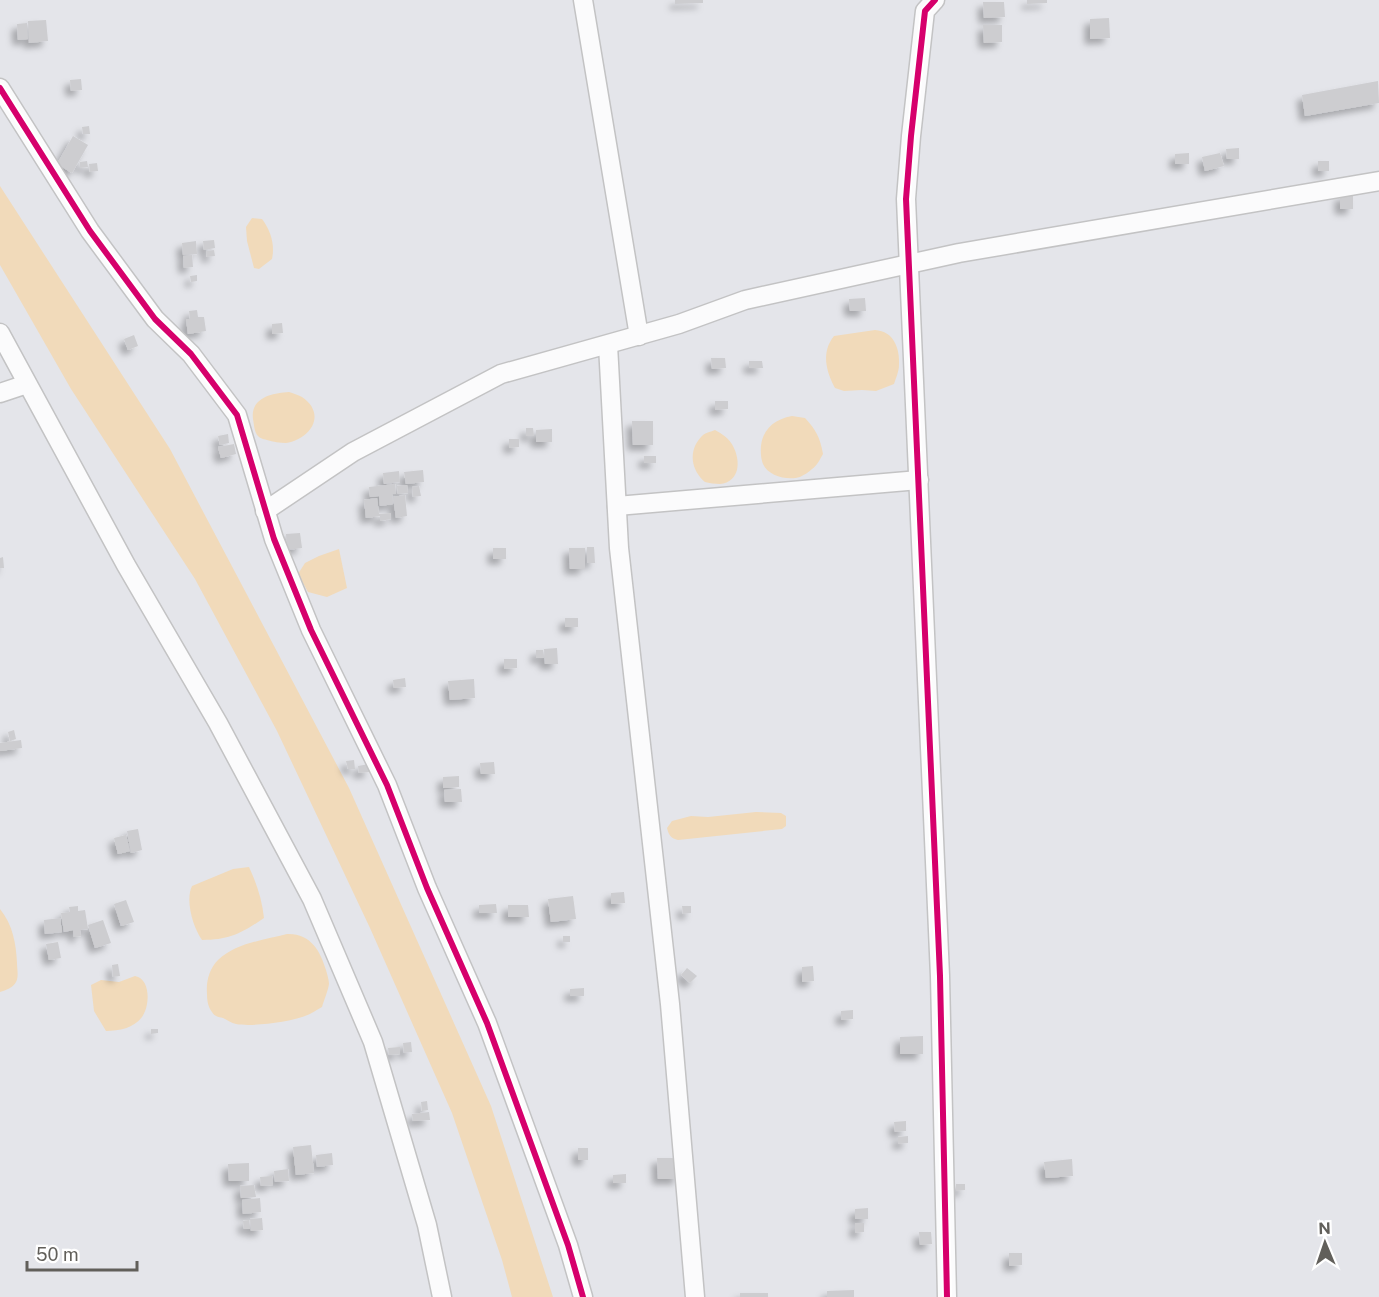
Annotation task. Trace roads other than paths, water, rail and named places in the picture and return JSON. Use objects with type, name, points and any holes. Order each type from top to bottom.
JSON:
[{"type":"street","points":[[583,0],[639,336]]},
{"type":"street","points":[[935,0],[925,10],[906,199],[940,976],[947,1297]]},
{"type":"street","points":[[0,88],[90,231],[155,319],[191,354],[237,415],[274,539],[311,630],[387,785],[427,888],[487,1023],[568,1245],[583,1297]]},
{"type":"street","points":[[265,511],[353,453],[501,374],[679,324],[745,300],[959,253],[1379,181]]},
{"type":"street","points":[[0,333],[126,565],[218,723],[312,899],[373,1042],[428,1225],[442,1297]]},
{"type":"street","points":[[608,345],[619,548],[670,1004],[695,1297]]},
{"type":"street","points":[[0,393],[27,384]]},
{"type":"street","points":[[616,506],[919,480]]}]
